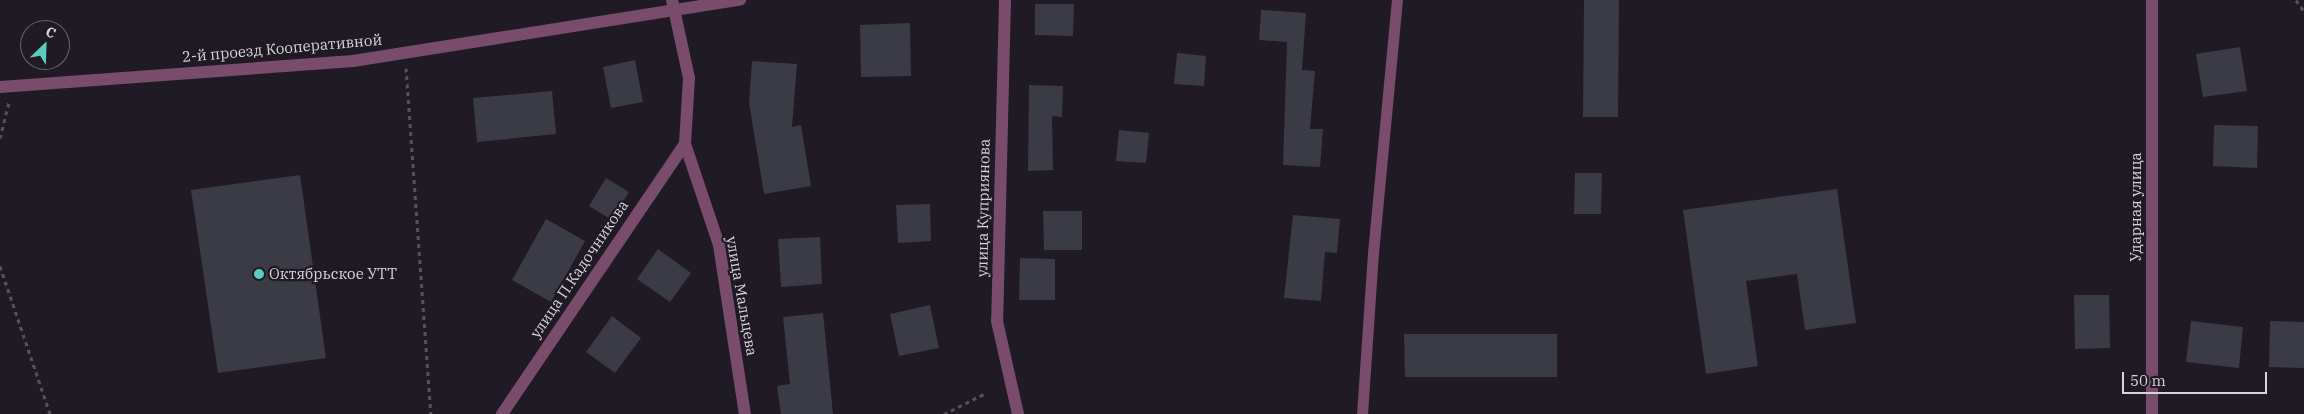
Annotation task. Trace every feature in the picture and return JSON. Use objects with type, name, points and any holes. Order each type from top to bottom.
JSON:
[{"type":"street","name":"2-й проезд Кооперативной","points":[[6,87],[353,61],[672,5],[740,0]]},
{"type":"street","name":"улица Куприянова","points":[[1005,0],[997,321],[1018,414]]},
{"type":"street","name":"Ударная улица","points":[[2152,0],[2152,414]]},
{"type":"street","name":"улица Мальцева","points":[[672,5],[689,78],[685,144],[719,244],[745,414]]},
{"type":"street","name":"улица П.Кадочникова","points":[[502,414],[685,144]]},
{"type":"lane","points":[[1362,414],[1373,252],[1397,0]]},
{"type":"path","points":[[2296,0],[2304,11]]},
{"type":"path","points":[[405,52],[430,414]]},
{"type":"path","points":[[0,138],[6,87]]},
{"type":"path","points":[[0,266],[50,414]]},
{"type":"path","points":[[944,414],[986,393]]},
{"type":"building","points":[[1584,0],[1619,0],[1618,117],[1583,117]]},
{"type":"building","points":[[1035,4],[1074,4],[1073,36],[1035,35]]},
{"type":"building","points":[[1261,10],[1306,13],[1302,70],[1315,71],[1310,129],[1323,129],[1320,167],[1283,165],[1287,42],[1259,40]]},
{"type":"building","points":[[910,23],[911,76],[861,77],[860,25]]},
{"type":"building","points":[[2240,47],[2247,91],[2203,97],[2196,54]]},
{"type":"building","points":[[1177,53],[1206,56],[1204,86],[1174,84]]},
{"type":"building","points":[[635,60],[643,102],[611,108],[603,67]]},
{"type":"building","points":[[752,61],[797,64],[792,127],[801,125],[811,186],[764,194],[749,103]]},
{"type":"building","points":[[1029,85],[1063,86],[1062,117],[1052,116],[1053,170],[1028,171]]},
{"type":"building","points":[[552,91],[556,134],[477,142],[473,98]]},
{"type":"building","points":[[2214,125],[2258,126],[2257,168],[2213,166]]},
{"type":"building","points":[[1119,130],[1149,133],[1146,163],[1116,161]]},
{"type":"building","points":[[1575,173],[1602,173],[1601,214],[1574,214]]},
{"type":"building","name":"Октябрьское УТТ","points":[[300,175],[326,358],[218,373],[191,190]]},
{"type":"building","points":[[606,178],[629,192],[612,220],[589,206]]},
{"type":"building","points":[[1837,189],[1856,323],[1805,330],[1797,274],[1746,281],[1758,366],[1706,374],[1683,210]]},
{"type":"building","points":[[930,204],[931,241],[898,243],[896,205]]},
{"type":"building","points":[[1043,211],[1082,211],[1082,250],[1044,250]]},
{"type":"building","points":[[1293,215],[1340,219],[1337,253],[1325,252],[1321,301],[1284,298]]},
{"type":"building","points":[[546,219],[585,241],[551,302],[512,280]]},
{"type":"building","points":[[820,237],[822,284],[781,287],[778,239]]},
{"type":"building","points":[[658,249],[691,273],[670,302],[637,279]]},
{"type":"building","points":[[1020,258],[1055,259],[1055,300],[1019,300]]},
{"type":"building","points":[[2074,295],[2109,295],[2110,348],[2075,349]]},
{"type":"building","points":[[930,305],[939,348],[899,356],[890,314]]},
{"type":"building","points":[[823,313],[833,414],[781,414],[777,386],[790,384],[783,317]]},
{"type":"building","points":[[612,316],[641,338],[615,373],[586,352]]},
{"type":"building","points":[[2191,321],[2243,327],[2239,368],[2186,362]]},
{"type":"building","points":[[2270,321],[2304,322],[2304,368],[2269,367]]},
{"type":"building","points":[[1404,334],[1557,334],[1557,377],[1405,377]]},
{"type":"place","name":"Октябрьское УТТ","points":[[259,274]]}]
